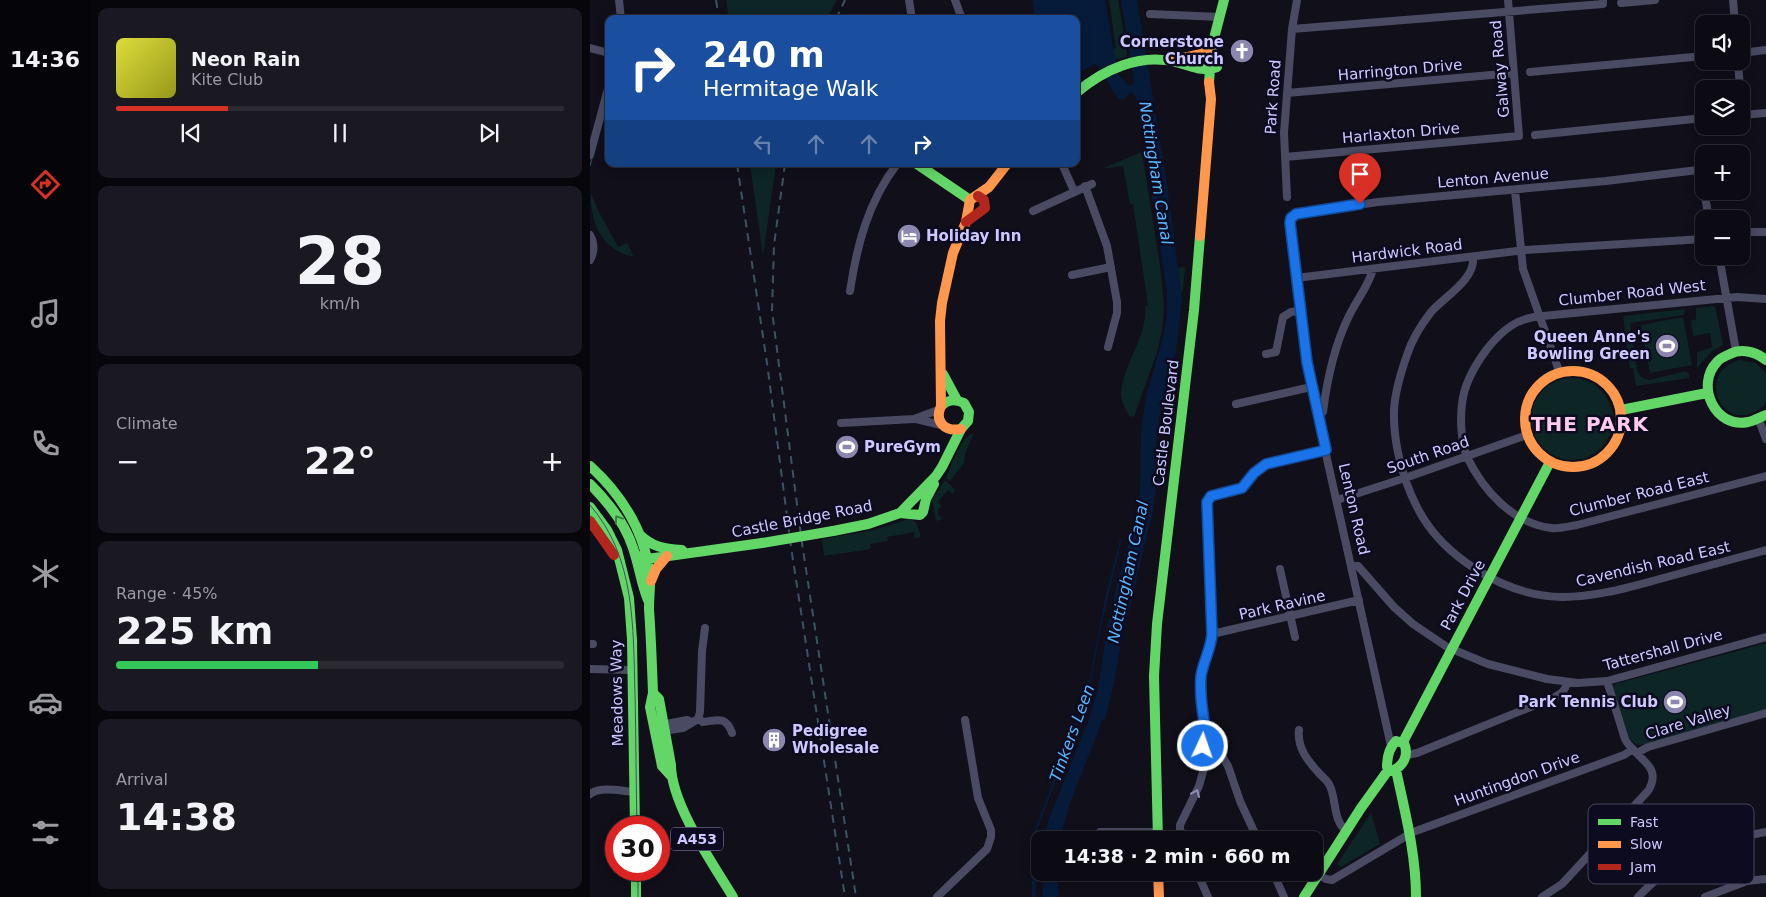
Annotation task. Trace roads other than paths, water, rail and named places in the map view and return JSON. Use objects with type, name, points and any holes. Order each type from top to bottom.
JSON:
[{"type":"street","points":[[620,0],[621,15]]},
{"type":"street","points":[[909,0],[911,15]]},
{"type":"street","points":[[955,0],[961,15]]},
{"type":"street","name":"Castle Boulevard","points":[[1213,68],[1212,46],[1224,0]]},
{"type":"street","name":"Park Road","points":[[1287,196],[1284,133],[1292,28],[1297,0]]},
{"type":"street","name":"Galway Road","points":[[1508,0],[1519,136]]},
{"type":"street","points":[[1621,2],[1655,0]]},
{"type":"street","points":[[1733,0],[1734,15]]},
{"type":"street","points":[[1292,28],[1509,12],[1603,2]]},
{"type":"street","points":[[1150,14],[1220,17]]},
{"type":"street","name":"Castle Boulevard","points":[[1158,831],[1154,679],[1157,624],[1194,310],[1211,99],[1209,86],[1219,47],[1220,17]]},
{"type":"street","points":[[1080,89],[1093,78],[1124,64],[1144,60],[1168,60],[1200,54],[1212,46]]},
{"type":"street","points":[[590,48],[605,52]]},
{"type":"street","points":[[1750,52],[1766,50]]},
{"type":"street","points":[[1530,72],[1695,57]]},
{"type":"street","points":[[1168,60],[1198,68],[1213,68]]},
{"type":"street","name":"Harrington Drive","points":[[1287,93],[1514,73]]},
{"type":"street","points":[[590,156],[605,100]]},
{"type":"street","points":[[1750,114],[1766,113]]},
{"type":"street","points":[[1535,135],[1695,119]]},
{"type":"street","name":"Harlaxton Drive","points":[[1285,157],[1519,136]]},
{"type":"street","points":[[850,291],[858,248],[869,210],[879,190],[895,167]]},
{"type":"street","points":[[922,167],[976,203],[1005,167]]},
{"type":"street","points":[[1063,167],[1074,191]]},
{"type":"street","name":"Lenton Avenue","points":[[1291,218],[1296,214],[1324,209],[1695,171]]},
{"type":"street","points":[[1033,211],[1088,185],[1107,246],[1118,308],[1108,347]]},
{"type":"street","points":[[1515,190],[1523,269],[1558,368],[1558,373]]},
{"type":"street","name":"Castle Bridge Road","points":[[947,456],[943,427],[938,418],[940,408],[940,321],[942,303],[954,253],[966,222],[976,203]]},
{"type":"street","name":"Lenton Road","points":[[1291,218],[1290,227],[1296,278],[1311,387],[1391,746],[1387,762],[1393,769],[1410,833],[1416,878],[1416,897]]},
{"type":"street","points":[[1750,232],[1766,232]]},
{"type":"street","points":[[590,235],[594,246],[590,260]]},
{"type":"street","name":"Hardwick Road","points":[[1296,278],[1521,251],[1695,240]]},
{"type":"street","name":"Cavendish Road East","points":[[1473,257],[1472,268],[1468,276],[1438,305],[1422,324],[1408,352],[1401,372],[1394,410],[1398,452],[1406,478],[1416,506],[1436,535],[1461,558],[1489,578],[1514,588],[1547,596],[1561,597],[1587,596],[1628,587],[1766,550]]},
{"type":"street","points":[[1720,265],[1736,351]]},
{"type":"street","points":[[1072,275],[1111,267]]},
{"type":"street","points":[[1318,416],[1323,412],[1328,378],[1341,333],[1354,304],[1371,277],[1373,269]]},
{"type":"street","name":"Clumber Road West","points":[[1467,456],[1463,436],[1462,405],[1464,391],[1476,365],[1491,344],[1503,331],[1518,322],[1536,315],[1737,296],[1766,299]]},
{"type":"street","points":[[1266,354],[1276,352],[1283,317],[1291,312],[1300,311]]},
{"type":"street","points":[[1766,360],[1750,351],[1736,351],[1726,354],[1710,371],[1707,380],[1707,393],[1711,406],[1725,419],[1735,423],[1744,424],[1762,417],[1766,439]]},
{"type":"street","name":"Castle Bridge Road","points":[[647,559],[708,552],[833,532],[868,524],[900,513],[916,502],[936,476],[961,429],[968,421],[969,412],[964,403],[957,400],[941,371]]},
{"type":"street","points":[[1578,371],[1591,374],[1610,388],[1617,398],[1620,410],[1621,425],[1617,440],[1610,451],[1600,459],[1580,467],[1566,467],[1550,462],[1538,453],[1527,435],[1524,419],[1526,407],[1533,392],[1541,383],[1558,373],[1578,371]]},
{"type":"street","points":[[1236,404],[1311,387]]},
{"type":"street","points":[[1620,410],[1707,393]]},
{"type":"street","points":[[914,419],[940,408],[947,401],[957,400]]},
{"type":"street","points":[[841,423],[914,419],[954,431],[961,429]]},
{"type":"street","name":"South Road","points":[[1337,500],[1406,478],[1527,435]]},
{"type":"street","points":[[1207,740],[1201,677],[1212,642],[1207,502],[1211,496],[1242,488],[1254,473],[1266,464],[1326,450]]},
{"type":"street","name":"Clumber Road East","points":[[1467,456],[1489,492],[1520,517],[1550,528],[1577,525],[1766,476]]},
{"type":"street","name":"Park Drive","points":[[1403,742],[1550,462]]},
{"type":"street","name":"A453","points":[[590,466],[618,494],[633,520],[647,559],[651,581],[649,602],[653,693],[650,702],[660,728],[662,766],[671,776],[696,836],[732,897]]},
{"type":"street","name":"A453","points":[[590,484],[625,530],[634,552],[649,602]]},
{"type":"street","name":"Castle Bridge Road","points":[[900,513],[918,515],[922,513],[924,509],[916,502]]},
{"type":"street","name":"Meadows Way","points":[[590,507],[607,530],[617,550],[629,598],[635,816]]},
{"type":"street","name":"Meadows Way","points":[[590,521],[618,560]]},
{"type":"street","points":[[637,531],[644,539],[657,548],[651,552],[638,568]]},
{"type":"street","name":"Castle Bridge Road","points":[[657,548],[708,552]]},
{"type":"street","points":[[634,552],[647,559]]},
{"type":"street","points":[[651,581],[656,569],[667,556]]},
{"type":"street","name":"Tattershall Drive","points":[[1352,566],[1358,566],[1388,601],[1414,624],[1451,649],[1488,664],[1512,671],[1567,682],[1607,681],[1766,637]]},
{"type":"street","points":[[1280,569],[1295,637]]},
{"type":"street","name":"Park Ravine","points":[[1212,634],[1359,600]]},
{"type":"street","points":[[695,720],[700,712],[702,651],[705,628]]},
{"type":"street","points":[[590,669],[632,670]]},
{"type":"street","name":"Clare Valley","points":[[1607,681],[1625,740],[1635,751],[1766,713]]},
{"type":"street","points":[[1407,755],[1417,753],[1555,697],[1563,693],[1567,682]]},
{"type":"street","points":[[660,728],[687,720],[703,722],[720,720],[729,724],[732,733]]},
{"type":"street","points":[[937,897],[987,849],[991,837],[991,830],[978,798],[965,720]]},
{"type":"street","points":[[1299,730],[1299,743],[1304,755],[1329,784],[1340,825],[1347,831]]},
{"type":"street","points":[[1208,754],[1203,748],[1204,743],[1212,738],[1219,744],[1219,751],[1228,766],[1240,801],[1254,831]]},
{"type":"street","points":[[1323,869],[1347,831],[1393,769],[1403,763],[1407,755],[1407,749],[1403,742],[1396,741],[1391,746]]},
{"type":"street","points":[[1208,754],[1215,754],[1219,751]]},
{"type":"street","points":[[1635,751],[1653,774],[1653,783],[1636,804]]},
{"type":"street","name":"Huntingdon Drive","points":[[1323,877],[1332,880],[1410,833],[1635,751]]},
{"type":"street","points":[[1181,831],[1183,818],[1199,786],[1208,754]]},
{"type":"street","points":[[590,794],[595,790],[634,792]]},
{"type":"street","points":[[1542,897],[1562,884],[1588,856]]},
{"type":"street","points":[[636,881],[636,897]]},
{"type":"street","points":[[1158,881],[1159,897]]},
{"type":"street","points":[[1201,881],[1208,897]]},
{"type":"street","points":[[1277,881],[1284,897]]},
{"type":"street","points":[[1304,897],[1315,881]]},
{"type":"street","points":[[1638,897],[1652,884]]},
{"type":"street","points":[[1705,897],[1708,894],[1714,895],[1740,884]]},
{"type":"water","name":"Nottingham Canal","points":[[1033,0],[1105,0],[1118,74],[1129,86],[1134,81],[1121,0],[1137,0],[1167,184],[1182,299],[1176,353],[1158,421],[1156,443],[1159,482],[1156,487],[1153,511],[1124,626],[1114,683],[1105,719],[1102,720],[1073,795],[1063,831],[1046,831],[1048,821],[1089,719],[1098,688],[1107,628],[1137,511],[1140,489],[1141,428],[1147,393],[1163,337],[1167,315],[1167,290],[1136,97],[1132,92],[1124,99],[1118,99],[1099,67],[1095,64],[1080,72],[1080,15],[1034,15]]},
{"type":"water","name":"Tinkers Leen","points":[[1120,539],[1122,539],[1101,627],[1089,694],[1037,831],[1035,831],[1087,694],[1104,602]]},
{"type":"water","points":[[1032,881],[1036,881],[1036,897],[1032,897]]},
{"type":"water","points":[[1042,881],[1058,881],[1059,897],[1043,897]]},
{"type":"tram line","points":[[621,0],[623,15]]},
{"type":"tram line","points":[[603,99],[605,91]]},
{"type":"tram line","points":[[590,166],[605,108]]},
{"type":"tram line","points":[[590,505],[605,526],[616,548],[624,571],[629,595],[634,644],[637,816]]},
{"type":"tram line","points":[[638,881],[638,897]]},
{"type":"railway","points":[[716,0],[718,15]]},
{"type":"railway","points":[[838,15],[845,0]]},
{"type":"railway","points":[[737,167],[767,363],[791,547],[845,897]]},
{"type":"railway","points":[[785,167],[774,245],[772,311],[802,543],[856,897]]},
{"type":"place","name":"Cornerstone Church","points":[[1242,51]]},
{"type":"place","name":"Holiday Inn","points":[[909,236]]},
{"type":"place","name":"Queen Anne's Bowling Green","points":[[1667,346]]},
{"type":"place","name":"PureGym","points":[[847,447]]},
{"type":"place","name":"Park Tennis Club","points":[[1675,702]]},
{"type":"place","name":"Pedigree Wholesale","points":[[774,740]]},
{"type":"district","name":"THE PARK","points":[[1590,424]]}]
